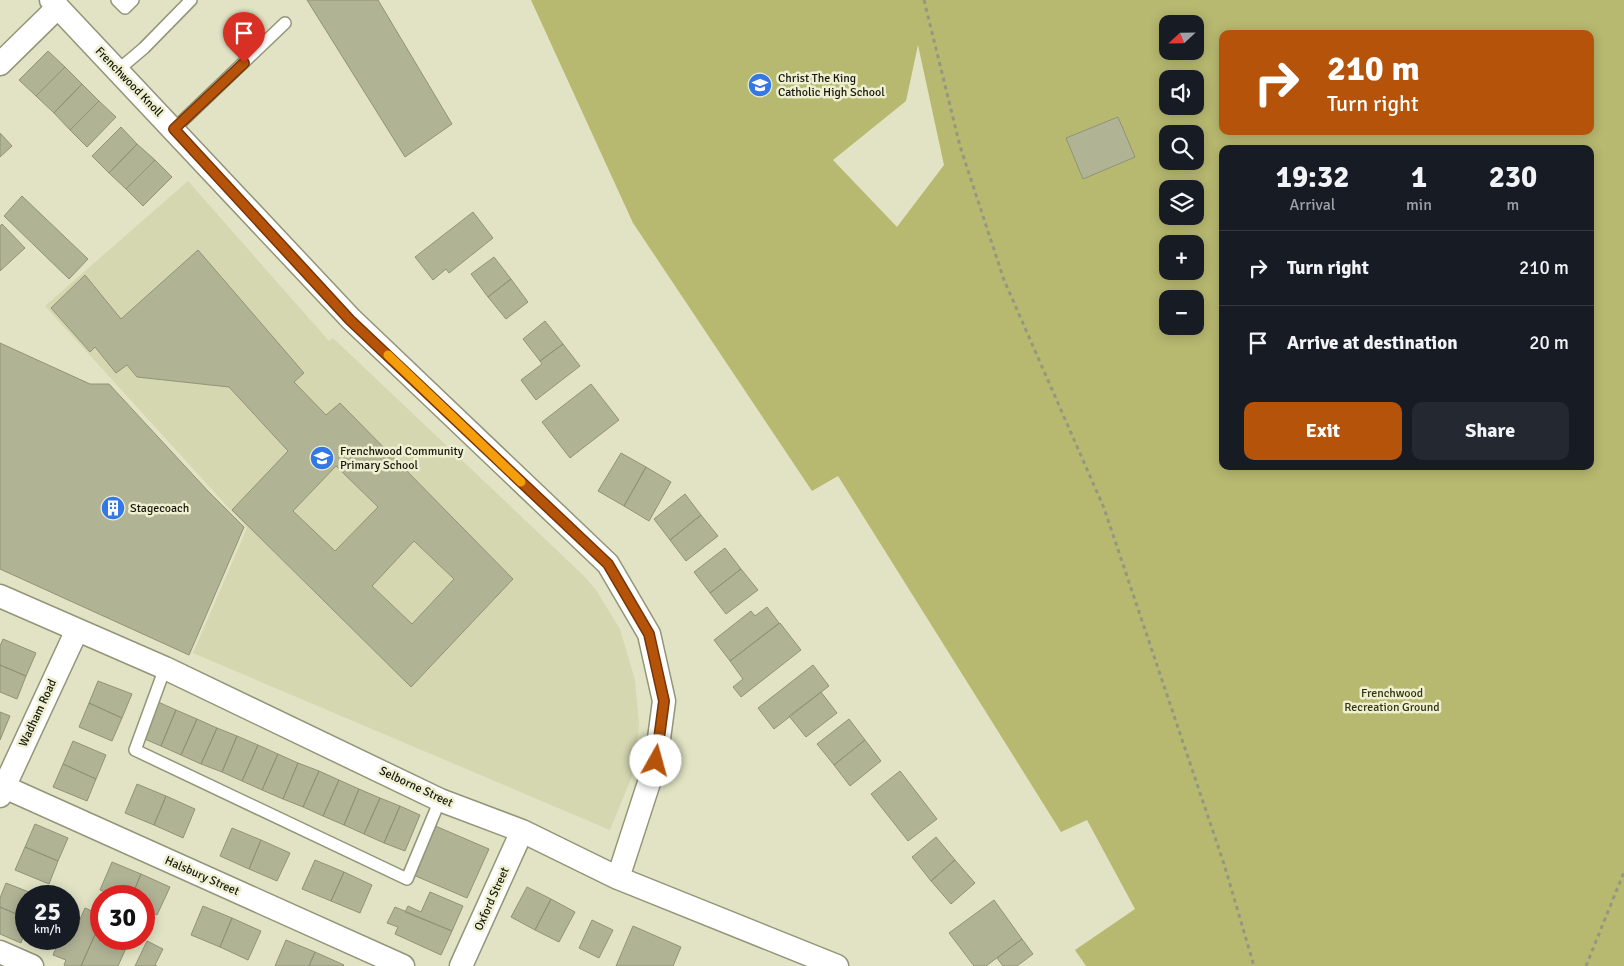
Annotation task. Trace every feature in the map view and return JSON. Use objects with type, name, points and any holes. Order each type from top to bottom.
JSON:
[{"type":"street","name":"Frenchwood Knoll","points":[[55,4],[174,129],[350,320],[608,564],[649,634],[664,701],[656,761],[618,878]]},
{"type":"street","points":[[0,64],[55,4]]},
{"type":"street","name":"Selborne Street","points":[[0,596],[165,668],[440,800],[522,831],[618,878],[837,966]]},
{"type":"street","name":"Wadham Road","points":[[1,789],[77,630]]},
{"type":"street","name":"Halsbury Street","points":[[1,789],[404,966]]},
{"type":"street","name":"Oxford Street","points":[[461,966],[522,831]]},
{"type":"street","points":[[0,952],[32,966]]},
{"type":"lane","points":[[117,0],[125,8],[133,0]]},
{"type":"lane","points":[[118,70],[144,48],[191,0]]},
{"type":"lane","points":[[174,129],[285,23]]},
{"type":"lane","points":[[165,668],[135,750],[407,879],[440,800]]},
{"type":"path","points":[[924,0],[960,146],[1004,280],[1104,508],[1224,864],[1254,966]]},
{"type":"path","points":[[1586,966],[1624,872]]},
{"type":"shaded area","name":"Frenchwood Community Primary School","points":[[188,181],[329,341],[333,338],[584,576],[596,590],[620,629],[635,680],[639,724],[637,747],[643,749],[610,830],[193,653],[247,528],[45,306]]},
{"type":"green space","name":"Frenchwood Recreation Ground","points":[[531,0],[1624,0],[1624,966],[1086,966],[1075,950],[1135,909],[1087,820],[1061,832],[838,476],[812,491],[633,223]],"holes":[[[918,45],[944,165],[897,227],[833,160],[906,101]]]},
{"type":"building","points":[[307,0],[378,0],[452,124],[405,157]]},
{"type":"building","points":[[48,51],[65,67],[36,96],[19,80]]},
{"type":"building","points":[[65,67],[82,84],[54,113],[36,96]]},
{"type":"building","points":[[82,84],[99,101],[70,130],[54,113]]},
{"type":"building","points":[[99,101],[116,117],[87,147],[70,130]]},
{"type":"building","points":[[1118,117],[1135,157],[1083,179],[1066,138]]},
{"type":"building","points":[[121,127],[137,144],[109,173],[92,156]]},
{"type":"building","points":[[0,133],[12,146],[0,157]]},
{"type":"building","points":[[137,144],[155,160],[126,189],[109,173]]},
{"type":"building","points":[[155,160],[172,177],[143,206],[126,189]]},
{"type":"building","points":[[22,196],[88,259],[69,279],[4,216]]},
{"type":"building","points":[[473,212],[493,238],[449,273],[446,269],[433,280],[415,257]]},
{"type":"building","points":[[2,224],[25,248],[0,271],[0,226]]},
{"type":"building","points":[[198,250],[304,373],[294,382],[326,415],[340,403],[513,579],[411,687],[232,510],[288,451],[229,387],[137,377],[127,365],[116,373],[95,347],[90,352],[51,308],[85,275],[121,319]],"holes":[[[336,466],[378,507],[335,551],[293,511]],[[414,541],[454,579],[412,624],[372,586]]]},
{"type":"building","points":[[494,257],[511,279],[488,297],[471,274]]},
{"type":"building","points":[[511,279],[528,302],[506,319],[488,297]]},
{"type":"building","points":[[545,321],[563,344],[540,361],[523,339]]},
{"type":"building","name":"Stagecoach","points":[[0,343],[90,384],[109,384],[207,490],[244,527],[189,655],[0,569]]},
{"type":"building","points":[[563,344],[580,366],[536,400],[521,380],[542,364],[540,361]]},
{"type":"building","points":[[591,384],[619,420],[570,458],[542,422]]},
{"type":"building","points":[[621,453],[646,467],[624,506],[598,491]]},
{"type":"building","points":[[646,467],[671,482],[649,521],[624,506]]},
{"type":"building","points":[[685,494],[701,515],[670,540],[654,519]]},
{"type":"building","points":[[701,515],[718,536],[686,561],[670,540]]},
{"type":"building","points":[[725,548],[741,569],[710,593],[694,572]]},
{"type":"building","points":[[741,569],[758,590],[726,614],[710,593]]},
{"type":"building","points":[[767,607],[779,623],[730,661],[714,640],[751,611],[755,616]]},
{"type":"building","points":[[780,623],[801,650],[741,697],[733,687],[743,679],[730,661]]},
{"type":"building","points":[[3,639],[36,653],[26,676],[0,665],[0,646]]},
{"type":"building","points":[[0,665],[26,676],[17,699],[0,692]]},
{"type":"building","points":[[813,665],[829,686],[774,729],[758,708]]},
{"type":"building","points":[[98,681],[132,694],[122,718],[89,703]]},
{"type":"building","points":[[821,692],[837,713],[806,737],[789,716]]},
{"type":"building","points":[[156,701],[176,710],[161,746],[140,737]]},
{"type":"building","points":[[89,703],[122,718],[112,741],[79,727]]},
{"type":"building","points":[[176,710],[197,719],[181,755],[161,746]]},
{"type":"building","points":[[0,712],[10,716],[0,740]]},
{"type":"building","points":[[197,719],[217,728],[201,764],[181,755]]},
{"type":"building","points":[[849,719],[865,740],[834,765],[817,744]]},
{"type":"building","points":[[217,728],[237,736],[222,772],[201,764]]},
{"type":"building","points":[[237,736],[258,745],[242,781],[222,772]]},
{"type":"building","points":[[865,740],[881,761],[850,786],[834,765]]},
{"type":"building","points":[[73,741],[106,755],[96,779],[63,764]]},
{"type":"building","points":[[258,745],[278,754],[262,790],[242,781]]},
{"type":"building","points":[[278,754],[298,763],[283,799],[262,790]]},
{"type":"building","points":[[298,763],[319,771],[303,807],[283,799]]},
{"type":"building","points":[[63,764],[96,779],[87,801],[53,787]]},
{"type":"building","points":[[319,771],[339,780],[323,816],[303,807]]},
{"type":"building","points":[[900,771],[937,819],[908,841],[871,794]]},
{"type":"building","points":[[339,780],[359,789],[344,825],[323,816]]},
{"type":"building","points":[[137,784],[166,796],[154,825],[125,813]]},
{"type":"building","points":[[359,789],[380,798],[364,834],[344,825]]},
{"type":"building","points":[[166,796],[195,809],[183,838],[154,825]]},
{"type":"building","points":[[380,798],[400,806],[384,843],[364,834]]},
{"type":"building","points":[[400,806],[420,815],[405,851],[384,843]]},
{"type":"building","points":[[35,824],[68,838],[58,861],[25,847]]},
{"type":"building","points":[[433,825],[489,849],[467,898],[411,874]]},
{"type":"building","points":[[232,828],[261,840],[249,869],[220,856]]},
{"type":"building","points":[[936,837],[955,860],[931,881],[912,857]]},
{"type":"building","points":[[261,840],[290,853],[277,881],[249,869]]},
{"type":"building","points":[[25,847],[58,861],[49,884],[15,870]]},
{"type":"building","points":[[315,860],[344,872],[331,901],[302,889]]},
{"type":"building","points":[[955,860],[975,883],[951,904],[931,881]]},
{"type":"building","points":[[112,862],[141,874],[136,885],[102,885]]},
{"type":"building","points":[[344,872],[372,885],[360,913],[331,901]]},
{"type":"building","points":[[141,874],[170,887],[157,915],[155,914],[155,885],[136,885]]},
{"type":"building","points":[[6,883],[15,887],[15,913],[0,907],[0,898]]},
{"type":"building","points":[[527,887],[551,899],[535,930],[511,917]]},
{"type":"building","points":[[430,892],[463,906],[452,931],[405,912],[408,906],[421,912]]},
{"type":"building","points":[[551,899],[575,912],[559,942],[535,930]]},
{"type":"building","points":[[994,900],[1022,939],[986,966],[974,966],[949,933]]},
{"type":"building","points":[[203,906],[232,918],[220,947],[191,935]]},
{"type":"building","points":[[0,907],[15,913],[15,940],[0,934]]},
{"type":"building","points":[[395,907],[452,931],[441,955],[395,934],[398,927],[387,923]]},
{"type":"building","points":[[85,908],[90,910],[90,946],[81,966],[66,966],[64,965],[66,960],[53,955],[55,950],[80,950],[80,919]]},
{"type":"building","points":[[232,918],[261,931],[248,960],[220,947]]},
{"type":"building","points":[[592,920],[613,930],[599,958],[579,948]]},
{"type":"building","points":[[633,926],[681,947],[673,966],[616,966]]},
{"type":"building","points":[[1022,939],[1033,954],[1017,966],[1003,966],[997,958]]},
{"type":"building","points":[[286,940],[315,952],[309,966],[275,966]]},
{"type":"building","points":[[155,945],[163,949],[155,965],[157,966],[135,966],[143,950],[155,950]]},
{"type":"building","points":[[90,946],[90,950],[125,950],[118,966],[81,966]]},
{"type":"building","points":[[315,952],[344,965],[309,966]]},
{"type":"slow traffic","points":[[388,355],[521,482]]},
{"type":"place","name":"Christ The King Catholic High School","points":[[760,85]]},
{"type":"place","name":"Frenchwood Community Primary School","points":[[322,458]]},
{"type":"place","name":"Stagecoach","points":[[113,508]]},
{"type":"route","points":[[244,63],[174,129],[350,320],[608,564],[649,634],[664,701],[656,761]]}]
